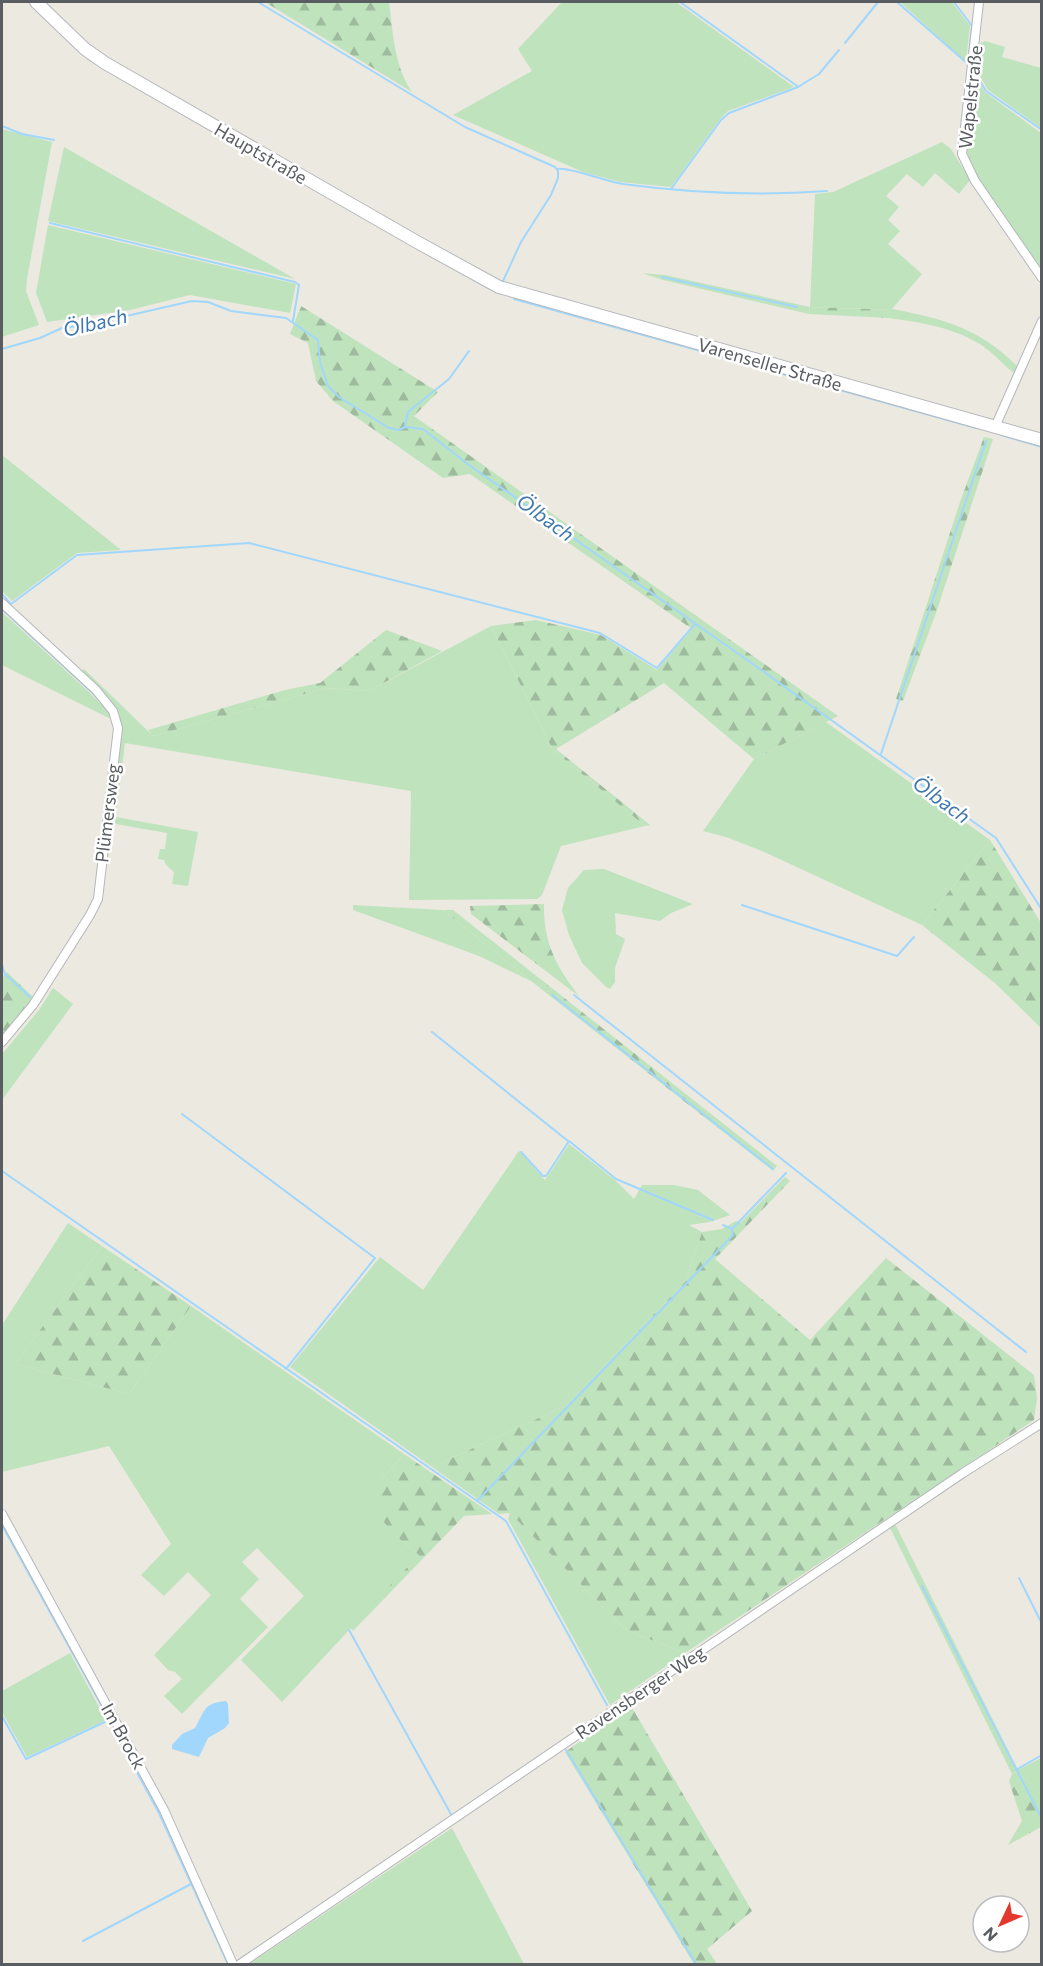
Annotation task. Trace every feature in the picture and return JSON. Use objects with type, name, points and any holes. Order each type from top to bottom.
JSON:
[{"type":"main road","name":"Hauptstraße","points":[[36,2],[85,50],[105,63],[500,287]]},
{"type":"main road","name":"Varenseller Straße","points":[[500,287],[1041,440]]},
{"type":"street","name":"Wapelstraße","points":[[979,2],[962,154],[975,181],[1041,278]]},
{"type":"street","points":[[995,427],[1041,321]]},
{"type":"street","name":"Plümersweg","points":[[2,603],[96,690],[113,711],[118,728],[98,899],[33,1005],[2,1042]]},
{"type":"street","name":"Ravensberger Weg","points":[[240,1965],[963,1473],[1041,1423]]},
{"type":"street","name":"Im Brock","points":[[2,1514],[169,1821],[233,1965]]},
{"type":"green space","points":[[265,2],[389,2],[398,60],[412,92]]},
{"type":"green space","points":[[562,2],[676,2],[794,87],[728,111],[671,187],[620,182],[583,172],[453,115],[532,71],[518,49]]},
{"type":"green space","points":[[900,2],[952,2],[970,26],[966,62]]},
{"type":"green space","points":[[985,41],[1005,47],[1002,57],[1041,68],[1041,128],[988,90],[976,69],[979,44]]},
{"type":"green space","points":[[975,76],[985,92],[1041,133],[1041,272],[970,165],[966,145]]},
{"type":"green space","points":[[2,129],[52,142],[26,291],[39,325],[2,337]]},
{"type":"green space","points":[[942,142],[951,149],[970,180],[959,194],[935,173],[923,187],[907,174],[886,196],[899,207],[888,220],[900,231],[888,244],[922,274],[892,309],[960,327],[989,342],[1017,366],[1014,373],[992,353],[968,337],[923,323],[888,318],[891,310],[810,307],[815,194],[833,192]]},
{"type":"green space","points":[[64,147],[295,279],[48,221]]},
{"type":"green space","points":[[48,225],[296,284],[290,313],[190,295],[130,310],[47,322],[36,293]]},
{"type":"green space","points":[[642,273],[665,275],[810,307],[809,314]]},
{"type":"green space","points":[[301,306],[438,392],[414,416],[838,716],[754,759],[664,683],[556,749],[650,825],[645,826],[553,750],[491,626],[536,620],[601,635],[657,670],[692,629],[470,474],[443,478],[333,401],[316,381],[308,343],[290,334]]},
{"type":"green space","points":[[810,307],[892,310],[888,318],[809,314]]},
{"type":"green space","points":[[984,437],[993,439],[936,613],[903,701],[896,699],[960,502]]},
{"type":"green space","points":[[2,455],[121,550],[77,553],[12,601],[2,591]]},
{"type":"green space","points":[[2,612],[91,694],[109,712],[111,719],[2,665]]},
{"type":"green space","points":[[491,626],[553,750],[645,826],[561,846],[542,895],[537,899],[409,900],[411,791],[125,743],[116,817],[198,832],[188,886],[172,884],[174,872],[164,860],[158,859],[160,849],[165,849],[167,833],[110,823],[121,725],[112,701],[82,671],[84,669],[153,736],[326,688],[369,691]]},
{"type":"green space","points":[[386,630],[442,651],[369,691],[326,688],[153,736],[148,730],[285,690],[320,683]]},
{"type":"green space","points":[[826,722],[990,840],[922,925],[762,851],[703,831],[754,759]]},
{"type":"green space","points":[[990,840],[1041,923],[1041,1028],[996,984],[922,925]]},
{"type":"green space","points":[[604,869],[693,904],[671,913],[660,921],[615,913],[616,934],[625,939],[615,968],[615,982],[610,989],[582,963],[569,935],[562,910],[568,888],[584,870]]},
{"type":"green space","points":[[544,904],[546,931],[553,954],[580,997],[471,914],[470,906]]},
{"type":"green space","points":[[353,905],[443,910],[531,981],[479,956],[353,910]]},
{"type":"green space","points":[[443,910],[453,910],[777,1166],[773,1171]]},
{"type":"green space","points":[[7,972],[34,998],[2,1038],[2,977]]},
{"type":"green space","points":[[53,988],[73,1004],[2,1100],[2,1054],[39,1010]]},
{"type":"green space","points":[[569,1144],[615,1180],[634,1199],[642,1185],[674,1185],[698,1190],[730,1215],[710,1222],[689,1225],[702,1232],[686,1281],[565,1406],[432,1467],[290,1367],[380,1257],[423,1290],[519,1151],[545,1180]]},
{"type":"green space","points":[[785,1177],[790,1181],[715,1259],[810,1340],[886,1258],[1034,1375],[1037,1398],[1034,1420],[685,1653],[626,1630],[510,1513],[499,1514],[432,1467],[565,1406],[686,1281],[702,1232],[722,1229],[736,1221],[740,1223]]},
{"type":"green space","points":[[68,1223],[102,1246],[15,1364],[129,1394],[191,1306],[404,1454],[380,1481],[396,1536],[419,1555],[282,1702],[241,1660],[304,1596],[257,1548],[242,1562],[259,1579],[240,1599],[268,1627],[182,1714],[164,1696],[182,1679],[175,1672],[168,1670],[154,1655],[211,1595],[188,1572],[164,1596],[141,1575],[171,1544],[109,1446],[2,1472],[2,1325]]},
{"type":"green space","points":[[102,1246],[191,1306],[129,1394],[15,1364]]},
{"type":"green space","points":[[404,1454],[492,1514],[464,1516],[353,1631],[350,1627],[419,1555],[396,1536],[376,1513],[380,1481]]},
{"type":"green space","points":[[510,1513],[626,1630],[685,1653],[610,1705],[508,1519]]},
{"type":"green space","points":[[895,1524],[1018,1770],[1041,1758],[1041,1813],[1039,1814],[1017,1771],[1012,1774],[890,1528]]},
{"type":"green space","points":[[70,1653],[106,1720],[27,1757],[2,1712],[2,1691]]},
{"type":"green space","points":[[631,1706],[752,1911],[707,1949],[717,1964],[694,1964],[565,1752]]},
{"type":"green space","points":[[1018,1771],[1039,1814],[1041,1813],[1041,1827],[1008,1845],[1022,1821],[1009,1781],[1012,1774]]},
{"type":"green space","points":[[452,1828],[524,1964],[249,1964]]},
{"type":"water","points":[[226,1701],[229,1723],[208,1738],[199,1757],[172,1749],[172,1745],[182,1734],[195,1728],[209,1706]]},
{"type":"waterway","points":[[258,2],[465,127],[555,167],[558,171],[558,178],[551,195],[521,242],[503,281]]},
{"type":"waterway","points":[[680,2],[797,86]]},
{"type":"waterway","points":[[845,43],[878,2]]},
{"type":"waterway","points":[[897,2],[968,64],[972,26],[954,2]]},
{"type":"waterway","points":[[49,6],[54,11]]},
{"type":"waterway","points":[[671,189],[721,120],[729,113],[798,87],[819,74],[839,50]]},
{"type":"waterway","points":[[88,59],[200,124]]},
{"type":"waterway","points":[[974,71],[986,91],[1042,130]]},
{"type":"waterway","points":[[2,126],[22,134],[54,140]]},
{"type":"waterway","points":[[557,169],[623,184],[674,190],[725,193],[827,191]]},
{"type":"waterway","points":[[50,223],[295,282],[299,285],[293,321]]},
{"type":"waterway","points":[[460,272],[492,290]]},
{"type":"waterway","points":[[662,277],[797,307]]},
{"type":"waterway","points":[[514,299],[976,428]]},
{"type":"waterway","name":"Ölbach","points":[[2,349],[40,338],[62,328],[87,325],[192,301],[208,302],[231,311],[286,318],[318,340],[320,362],[328,386],[339,397],[389,428],[423,429],[469,465],[996,838],[1042,910]]},
{"type":"waterway","points":[[405,426],[408,412],[449,379],[469,351]]},
{"type":"waterway","points":[[1001,435],[1042,447]]},
{"type":"waterway","points":[[881,754],[986,441]]},
{"type":"waterway","points":[[2,594],[11,604],[77,555],[249,543],[600,633],[657,668],[695,624]]},
{"type":"waterway","points":[[2,609],[96,696]]},
{"type":"waterway","points":[[742,905],[897,956],[914,937]]},
{"type":"waterway","points":[[2,965],[5,974],[30,997]]},
{"type":"waterway","points":[[552,995],[773,1169]]},
{"type":"waterway","points":[[574,995],[1026,1352]]},
{"type":"waterway","points":[[432,1032],[568,1141]]},
{"type":"waterway","points":[[182,1114],[375,1258],[286,1369]]},
{"type":"waterway","points":[[521,1152],[543,1176],[546,1176],[569,1141],[616,1179],[713,1220]]},
{"type":"waterway","points":[[2,1171],[506,1521],[607,1705]]},
{"type":"waterway","points":[[477,1501],[733,1235],[732,1229],[786,1173]]},
{"type":"waterway","points":[[723,1225],[732,1229]]},
{"type":"waterway","points":[[2,1525],[110,1721]]},
{"type":"waterway","points":[[1019,1578],[1042,1624]]},
{"type":"waterway","points":[[922,1586],[1042,1819]]},
{"type":"waterway","points":[[349,1630],[452,1816]]},
{"type":"waterway","points":[[2,1716],[26,1759],[109,1720]]},
{"type":"waterway","points":[[114,1730],[159,1813],[228,1964]]},
{"type":"waterway","points":[[566,1750],[696,1964]]},
{"type":"waterway","points":[[1016,1770],[1042,1755]]},
{"type":"waterway","points":[[83,1941],[191,1884]]}]
